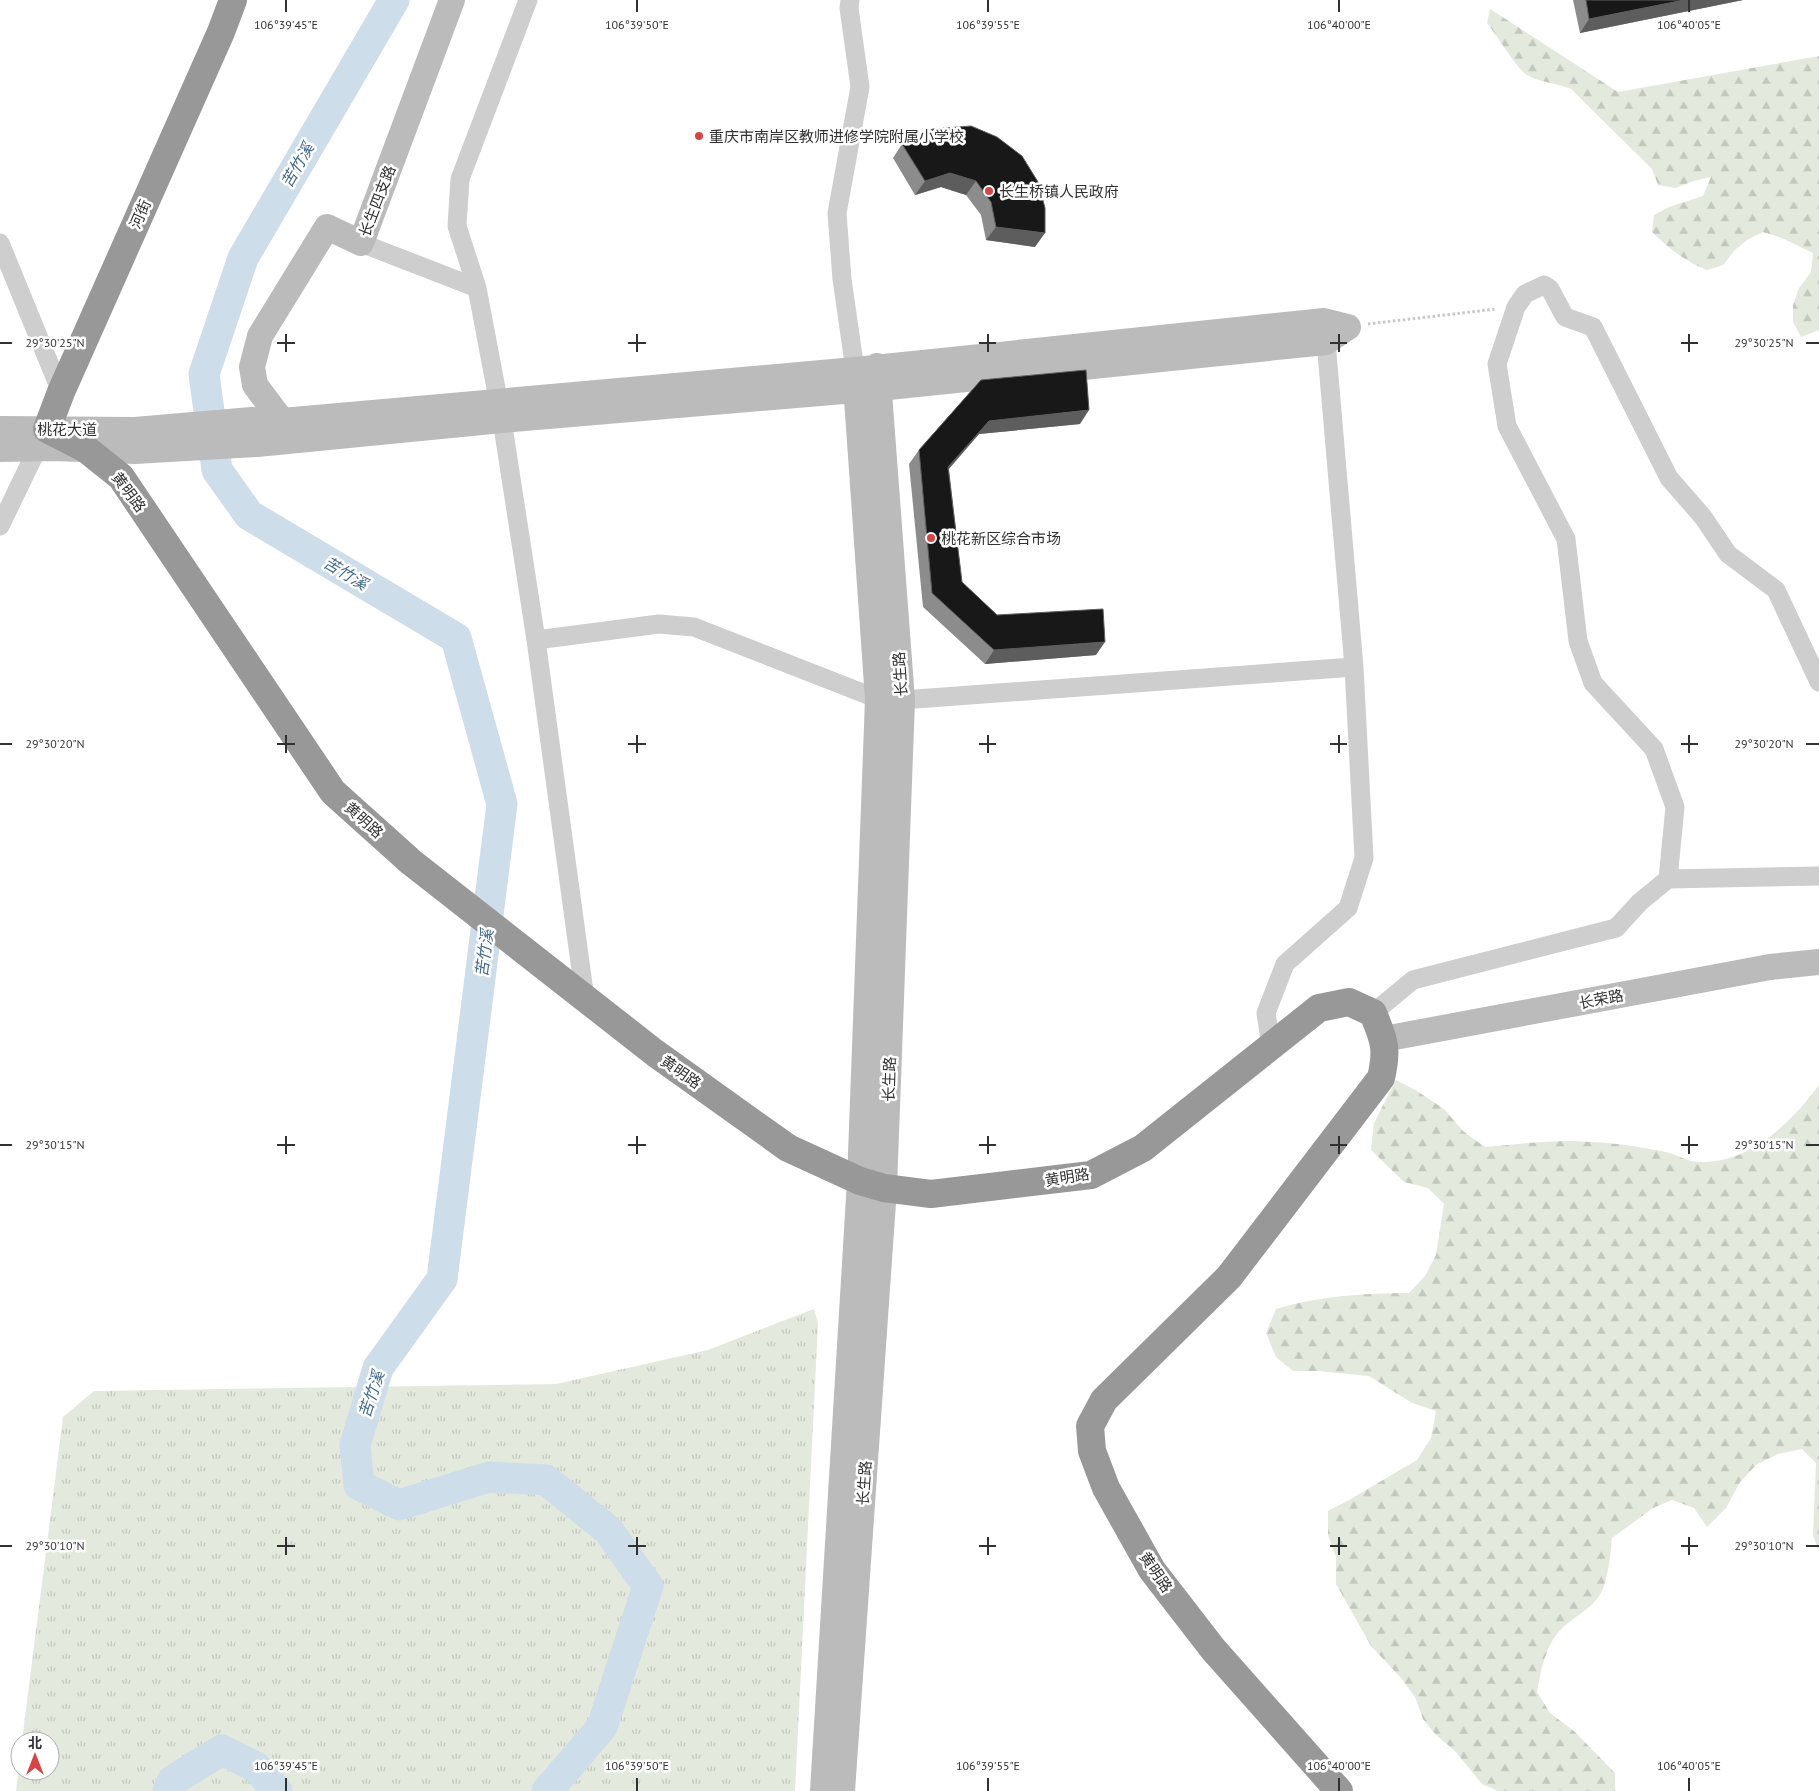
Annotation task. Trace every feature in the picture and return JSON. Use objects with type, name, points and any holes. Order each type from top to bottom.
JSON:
[{"type":"highway","name":"河街","points":[[42,439],[61,392],[221,32],[233,0]]},
{"type":"highway","name":"黄明路","points":[[42,439],[86,449],[121,477],[333,792],[411,862],[655,1053],[788,1148],[872,1185],[932,1194],[1091,1175],[1143,1148],[1319,1008],[1349,1002],[1373,1013]]},
{"type":"highway","points":[[1373,1013],[1385,1048]]},
{"type":"highway","name":"黄明路","points":[[1339,1791],[1213,1649],[1152,1570],[1106,1488],[1092,1451],[1090,1426],[1104,1400],[1230,1277],[1381,1078],[1385,1048]]},
{"type":"street","name":"长生四支路","points":[[282,421],[255,385],[252,367],[260,336],[327,227],[361,243],[452,0]]},
{"type":"street","points":[[528,0],[460,179],[457,226],[477,288],[501,411],[536,640],[576,992]]},
{"type":"street","points":[[850,0],[849,8],[860,87],[837,213],[842,279],[867,379]]},
{"type":"street","points":[[0,243],[61,392]]},
{"type":"street","points":[[361,243],[477,288]]},
{"type":"street","points":[[1668,880],[1674,807],[1654,749],[1594,683],[1578,641],[1566,539],[1507,426],[1497,364],[1516,307],[1525,294],[1544,285],[1550,289],[1565,317],[1593,327],[1669,478],[1703,517],[1728,554],[1776,590],[1819,682]]},
{"type":"street","points":[[135,440],[254,432],[867,379],[1333,330],[1364,858],[1348,908],[1284,964],[1266,1014],[1271,1046]]},
{"type":"street","name":"长生路","points":[[842,1791],[872,1185],[890,700],[867,379]]},
{"type":"street","points":[[254,432],[282,421],[501,411]]},
{"type":"street","name":"桃花大道","points":[[0,429],[42,439],[135,440]]},
{"type":"street","points":[[0,526],[42,439]]},
{"type":"street","name":"桃花大道","points":[[0,449],[42,439]]},
{"type":"street","name":"桃花大道","points":[[86,449],[135,440]]},
{"type":"street","points":[[536,640],[659,624],[694,627],[890,700],[1354,667]]},
{"type":"street","points":[[1373,1013],[1413,980],[1616,928],[1640,902],[1668,880],[1819,876]]},
{"type":"street","name":"长荣路","points":[[1385,1048],[1770,967],[1819,962]]},
{"type":"street","name":"长荣路","points":[[1385,1048],[1774,984],[1819,980]]},
{"type":"street","name":"长生路","points":[[823,1791],[872,1185]]},
{"type":"path","points":[[1333,330],[1516,307]]},
{"type":"green space","points":[[1490,9],[1618,92],[1819,56],[1819,330],[1801,337],[1793,322],[1793,305],[1799,288],[1811,272],[1813,253],[1782,238],[1763,232],[1747,240],[1734,251],[1723,265],[1707,270],[1684,259],[1652,232],[1654,215],[1669,207],[1703,196],[1711,177],[1675,188],[1658,185],[1652,169],[1571,89],[1538,80],[1523,71],[1512,59],[1487,23]]},
{"type":"green space","points":[[1396,1080],[1444,1109],[1463,1131],[1485,1147],[1551,1141],[1578,1141],[1629,1146],[1666,1152],[1691,1161],[1711,1162],[1730,1158],[1748,1151],[1764,1141],[1794,1114],[1819,1085],[1819,1552],[1813,1535],[1816,1463],[1802,1449],[1778,1454],[1756,1465],[1740,1482],[1726,1508],[1707,1527],[1694,1508],[1672,1500],[1653,1508],[1612,1538],[1608,1572],[1602,1591],[1591,1605],[1568,1623],[1555,1637],[1546,1654],[1537,1692],[1550,1713],[1575,1732],[1615,1773],[1615,1791],[1498,1791],[1482,1784],[1455,1751],[1436,1735],[1423,1719],[1415,1697],[1401,1678],[1371,1646],[1336,1584],[1336,1557],[1328,1535],[1328,1511],[1417,1460],[1431,1438],[1436,1411],[1412,1403],[1369,1376],[1317,1371],[1293,1371],[1276,1357],[1266,1333],[1276,1309],[1342,1296],[1409,1293],[1425,1276],[1436,1255],[1444,1204],[1428,1188],[1404,1182],[1371,1150],[1374,1123]]},
{"type":"green space","points":[[814,1309],[818,1323],[795,1791],[16,1791],[17,1781],[60,1781],[60,1731],[23,1731],[63,1417],[94,1391],[556,1384],[708,1350]]},
{"type":"building","points":[[1586,0],[1684,0],[1589,19]]},
{"type":"building","name":"长生桥镇人民政府","points":[[971,126],[997,137],[1022,156],[1038,182],[1045,208],[1045,233],[996,227],[991,202],[976,181],[950,173],[925,181],[902,144],[933,129]]},
{"type":"building","name":"桃花新区综合市场","points":[[1086,370],[1089,410],[989,421],[948,467],[962,582],[997,615],[1103,609],[1105,642],[994,650],[932,593],[919,450],[981,380]]},
{"type":"waterway","name":"苦竹溪","points":[[394,0],[243,258],[204,374],[217,470],[249,515],[456,638],[502,804],[442,1279],[378,1368],[355,1445],[359,1485],[399,1505],[489,1477],[546,1480],[608,1530],[648,1586],[602,1727],[547,1791]]},
{"type":"waterway","name":"苦竹溪","points":[[168,1791],[172,1781],[222,1750],[256,1767],[277,1791]]},
{"type":"place","name":"重庆市南岸区教师进修学院附属小学校","points":[[699,136]]},
{"type":"place","name":"长生桥镇人民政府","points":[[989,191]]},
{"type":"place","name":"桃花新区综合市场","points":[[931,538]]}]
